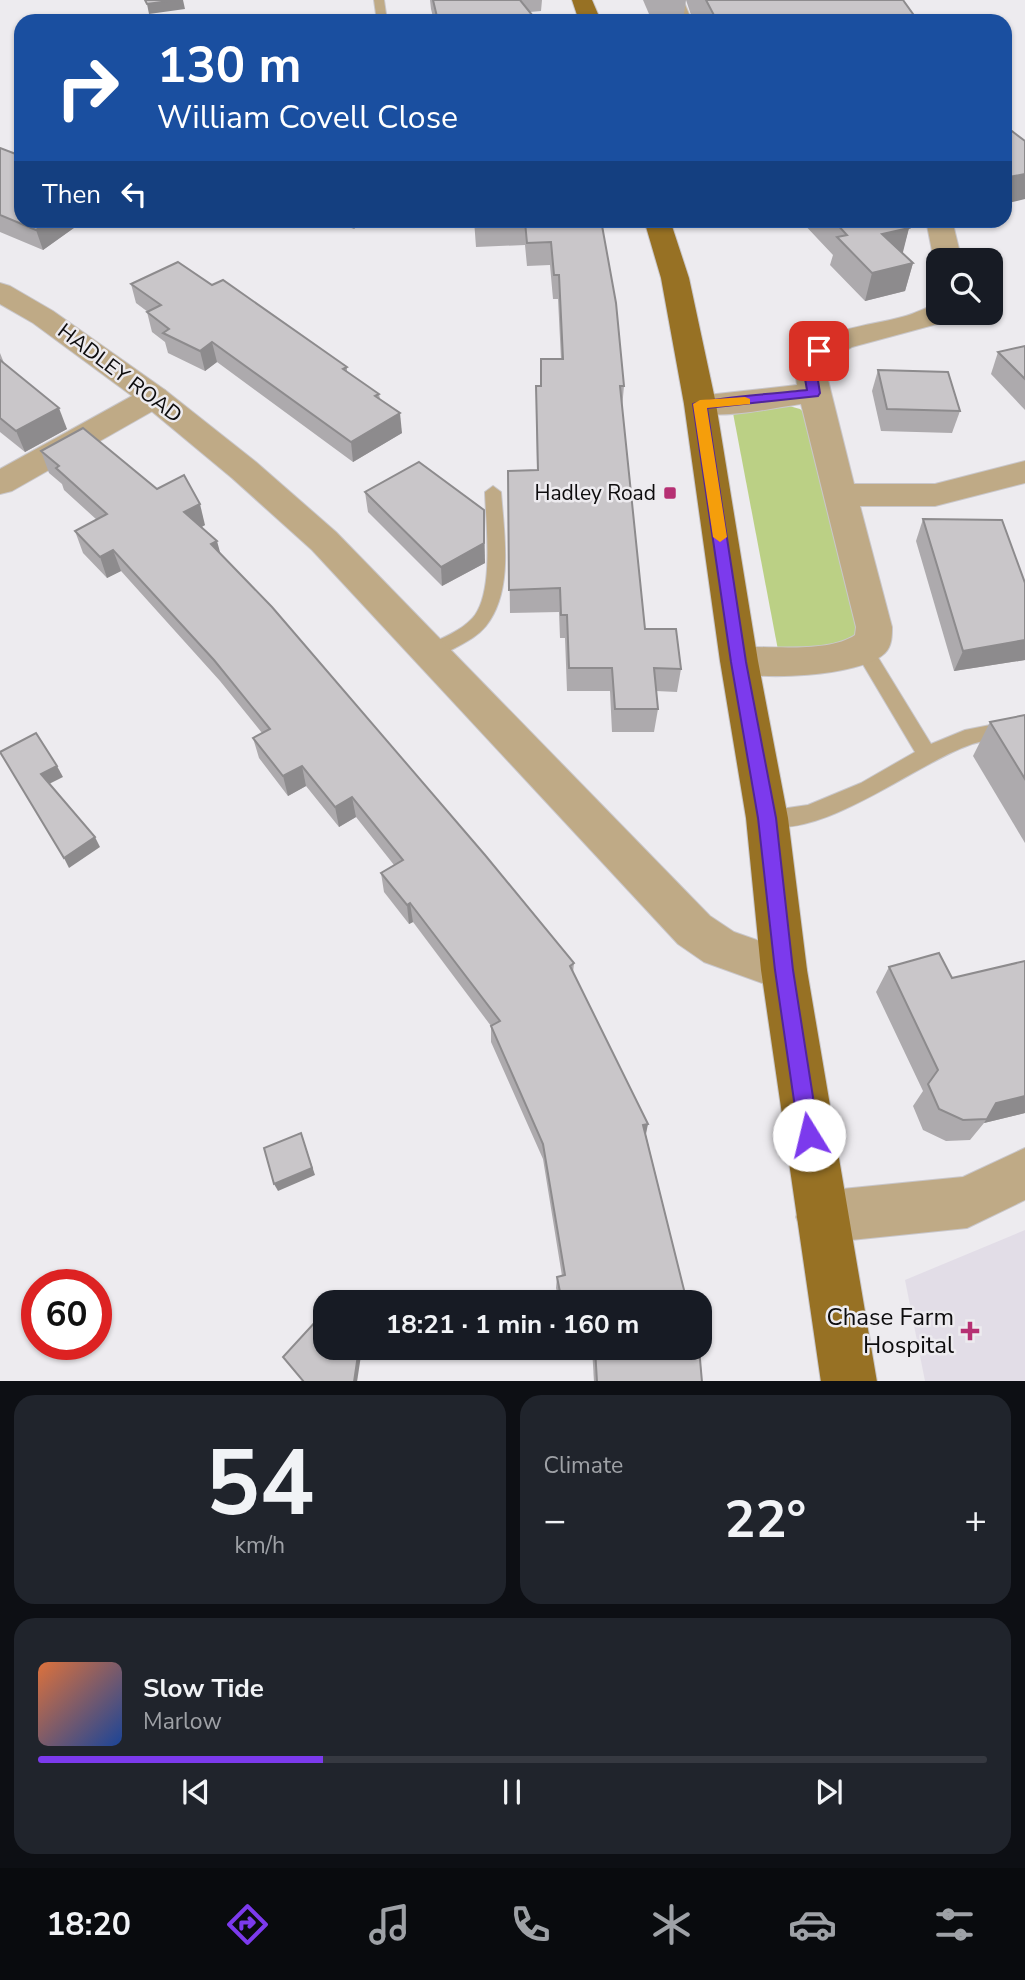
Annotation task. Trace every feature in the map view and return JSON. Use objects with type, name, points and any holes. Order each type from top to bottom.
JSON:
[{"type":"main road","points":[[659,228],[675,278],[700,404],[739,662],[767,818],[784,970],[849,1381]]},
{"type":"street","points":[[941,228],[945,248]]},
{"type":"street","name":"HADLEY ROAD","points":[[0,292],[43,317],[154,397],[244,470],[324,541],[694,930],[720,948],[784,970]]},
{"type":"street","points":[[739,662],[819,659],[864,651],[873,642],[874,627],[814,393],[809,362],[819,351],[840,342],[926,318]]},
{"type":"street","points":[[700,404],[726,404],[814,393]]},
{"type":"street","points":[[0,483],[154,397]]},
{"type":"street","points":[[840,495],[935,495],[1025,472]]},
{"type":"street","points":[[821,1217],[967,1202],[1025,1172]]},
{"type":"lane","points":[[431,652],[480,623],[487,611],[495,566],[493,492]]},
{"type":"lane","points":[[864,651],[927,755]]},
{"type":"lane","points":[[767,818],[810,814],[868,789],[927,755],[965,738],[1025,726]]},
{"type":"shaded area","name":"Chase Farm Hospital","points":[[1025,1230],[1025,1381],[925,1381],[905,1280]]},
{"type":"green space","points":[[789,406],[800,409],[807,415],[860,627],[858,638],[848,645],[778,650],[733,413]]},
{"type":"building","points":[[145,0],[176,0],[147,4]]},
{"type":"building","points":[[433,0],[520,0],[531,14],[436,14]]},
{"type":"building","points":[[706,0],[903,0],[913,14],[713,14]]},
{"type":"building","points":[[1012,131],[1025,141],[1025,174],[1012,176]]},
{"type":"building","points":[[0,148],[14,153],[14,221],[0,215]]},
{"type":"building","points":[[526,228],[602,228],[616,303],[624,386],[620,386],[645,629],[676,629],[681,669],[654,668],[658,709],[615,709],[612,668],[569,668],[567,615],[561,615],[560,588],[509,590],[508,471],[538,470],[536,386],[541,386],[541,359],[563,359],[559,275],[554,275],[551,242],[527,243]]},
{"type":"building","points":[[840,228],[909,228],[882,234],[913,263],[872,273],[837,237],[847,235]]},
{"type":"building","points":[[178,262],[212,285],[223,280],[347,367],[343,369],[379,394],[375,396],[400,413],[351,442],[212,342],[200,351],[163,333],[169,329],[147,312],[161,305],[131,284]]},
{"type":"building","points":[[1025,346],[1025,379],[998,352]]},
{"type":"building","points":[[0,360],[59,408],[16,431],[0,418]]},
{"type":"building","points":[[878,370],[948,372],[960,411],[887,409]]},
{"type":"building","points":[[83,428],[157,489],[184,475],[200,504],[184,512],[217,541],[211,544],[272,607],[574,963],[570,966],[648,1124],[643,1125],[684,1290],[560,1290],[557,1277],[565,1275],[543,1144],[491,1026],[500,1021],[410,903],[407,905],[381,873],[403,860],[352,797],[335,807],[302,766],[283,776],[253,738],[270,729],[214,660],[113,550],[100,557],[75,531],[107,514],[41,451]]},
{"type":"building","points":[[419,462],[484,510],[484,543],[441,567],[365,492]]},
{"type":"building","points":[[923,519],[1002,520],[1025,583],[1025,640],[963,651]]},
{"type":"building","points":[[1025,715],[1025,779],[990,722]]},
{"type":"building","points":[[36,733],[57,766],[41,774],[95,837],[64,858],[0,752]]},
{"type":"building","points":[[939,953],[952,978],[1025,961],[1025,1096],[996,1103],[987,1119],[963,1120],[939,1109],[928,1084],[938,1070],[889,967]]},
{"type":"building","points":[[301,1133],[312,1168],[274,1184],[264,1148]]},
{"type":"building","points":[[313,1324],[313,1360],[357,1360],[354,1381],[303,1381],[283,1357]]},
{"type":"building","points":[[596,1360],[700,1360],[702,1381],[597,1381]]},
{"type":"slow traffic","points":[[720,537],[700,404],[745,402]]},
{"type":"place","name":"Hadley Road","points":[[670,493]]},
{"type":"place","name":"Chase Farm Hospital","points":[[970,1331]]},
{"type":"route","points":[[809,1135],[784,970],[767,818],[739,662],[700,404],[726,404],[814,393],[809,362],[819,351]]}]
